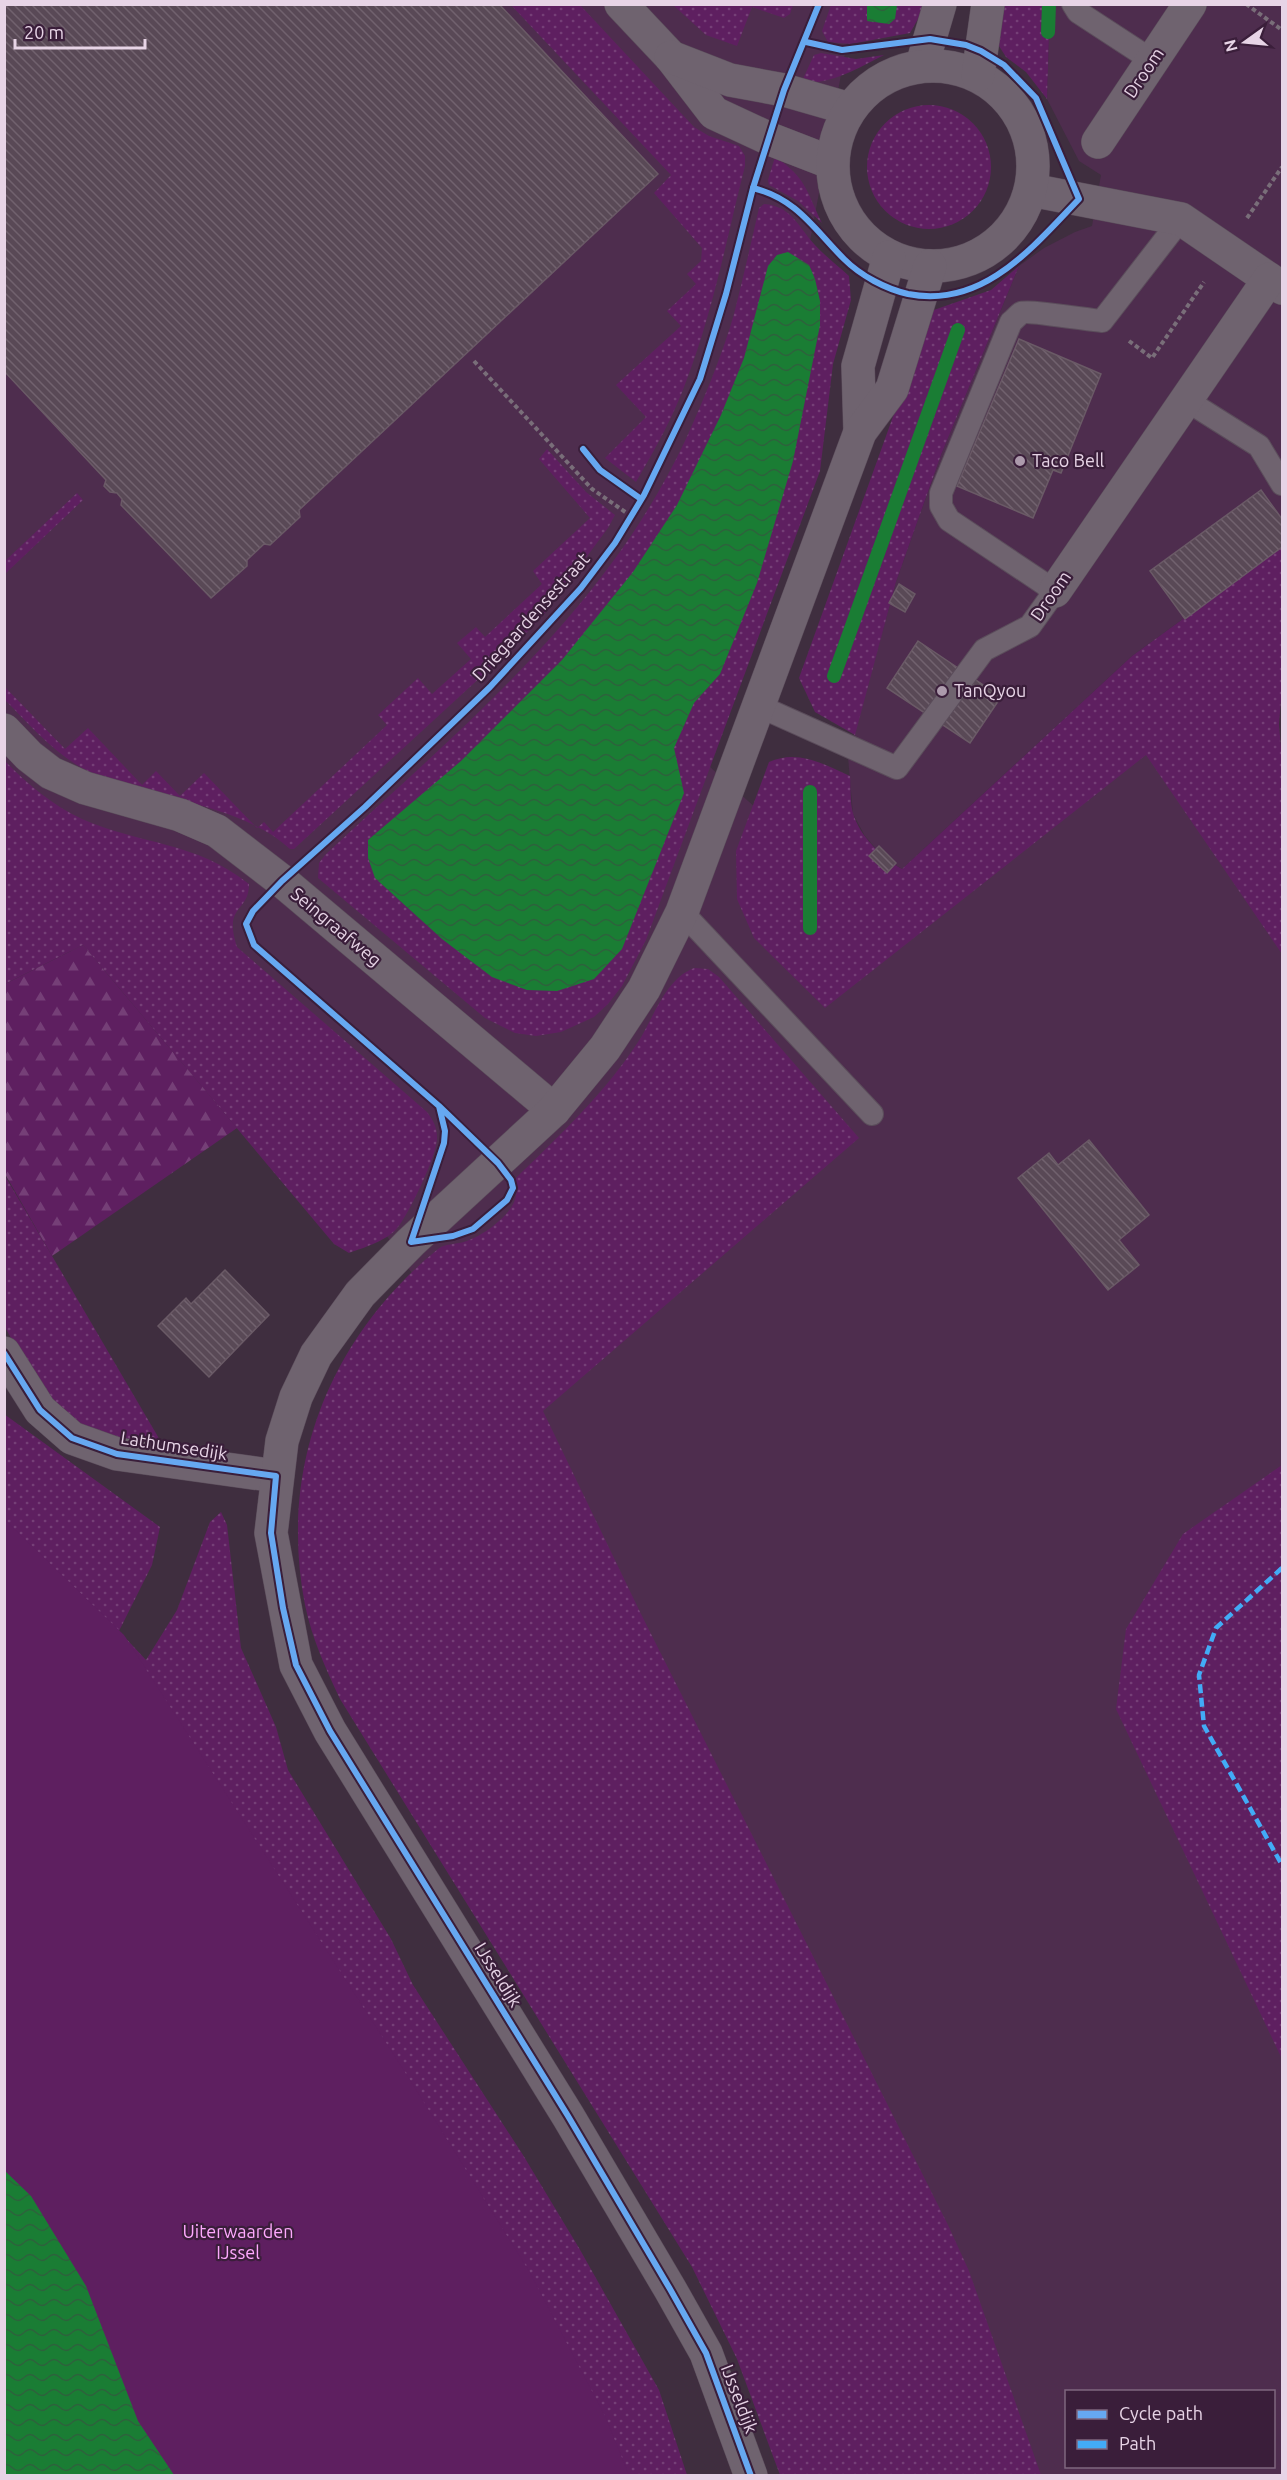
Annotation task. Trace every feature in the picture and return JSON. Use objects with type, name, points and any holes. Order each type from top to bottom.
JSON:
[{"type":"street","points":[[621,4],[671,57],[714,112],[770,139],[832,163]]},
{"type":"street","points":[[922,65],[940,4]]},
{"type":"street","points":[[978,75],[988,4]]},
{"type":"street","name":"Droom","points":[[1098,142],[1190,4]]},
{"type":"street","points":[[671,57],[730,80],[784,90],[850,109]]},
{"type":"street","points":[[922,65],[950,66],[978,75],[1002,91],[1020,114],[1031,140],[1034,169],[1031,190],[1017,223],[997,244],[973,259],[945,266],[916,266],[889,257],[865,241],[847,218],[836,192],[832,163],[837,134],[850,109],[869,88],[886,78],[922,65]]},
{"type":"street","name":"Droom","points":[[1031,190],[1181,219],[1276,283],[1186,400],[1054,591]]},
{"type":"street","points":[[860,432],[858,366],[889,257]]},
{"type":"street","points":[[276,1476],[282,1441],[296,1397],[316,1355],[360,1294],[411,1242],[554,1110],[605,1048],[644,989],[682,912],[860,432],[892,389],[930,266]]},
{"type":"street","name":"Seingraafweg","points":[[4,730],[29,756],[51,773],[85,788],[180,815],[217,831],[282,881],[554,1110]]},
{"type":"street","name":"Lathumsedijk","points":[[4,1353],[40,1410],[72,1438],[117,1454],[276,1476]]},
{"type":"street","name":"IJsseldijk","points":[[276,1476],[271,1533],[296,1665],[330,1731],[568,2116],[706,2353],[751,2475]]},
{"type":"lane","points":[[1073,4],[1078,12],[1152,61]]},
{"type":"lane","points":[[1054,591],[949,520],[941,506],[941,493],[1011,322],[1022,313],[1036,312],[1059,317],[1102,321],[1181,219]]},
{"type":"lane","points":[[1186,400],[1259,446],[1282,484]]},
{"type":"lane","name":"Droom","points":[[759,706],[897,768],[984,650],[1030,626],[1054,591]]},
{"type":"lane","points":[[682,912],[872,1114]]},
{"type":"path","points":[[1246,4],[1282,30]]},
{"type":"path","points":[[474,361],[592,489],[631,516]]},
{"type":"path","points":[[625,525],[636,508]]},
{"type":"shaded area","points":[[4,5],[854,5],[791,343],[645,709],[886,924],[1182,695],[1282,859],[1282,2475],[1000,2475],[495,1397],[262,1050],[5,917]]},
{"type":"shaded area","points":[[1050,5],[1282,5],[1282,547],[1132,656],[902,869],[883,857],[865,836],[853,814],[848,757],[896,582],[941,455],[1019,266],[1044,248],[1092,226],[1101,175],[1079,161],[1047,99]]},
{"type":"green space","points":[[511,5],[580,5],[694,127],[709,136],[739,146],[745,156],[745,166],[719,274],[696,353],[670,419],[636,482],[605,458],[646,417],[616,385],[681,326],[667,311],[696,284],[687,274],[701,261],[702,248],[654,193],[671,175]]},
{"type":"green space","points":[[673,5],[793,5],[790,14],[784,18],[752,7],[737,46],[706,35]]},
{"type":"green space","points":[[831,5],[923,5],[922,12],[910,33],[851,44],[828,42],[822,31]]},
{"type":"green space","points":[[1001,5],[1050,5],[1047,99],[1026,72],[1006,57],[999,46]]},
{"type":"green space","points":[[821,53],[856,59],[884,55],[834,78],[801,83],[814,55]]},
{"type":"green space","points":[[929,105],[953,110],[964,115],[973,123],[981,132],[986,143],[991,167],[986,191],[981,202],[973,211],[964,219],[953,224],[929,229],[905,224],[894,219],[885,211],[877,202],[872,191],[867,167],[872,143],[877,132],[885,123],[894,115],[905,110]]},
{"type":"green space","points":[[775,157],[800,179],[822,223],[798,201],[769,185],[768,180]]},
{"type":"green space","points":[[764,204],[781,209],[793,218],[818,248],[849,276],[851,300],[833,364],[820,471],[646,940],[622,986],[594,1017],[561,1032],[536,1036],[515,1033],[485,1018],[318,878],[319,863],[526,665],[614,560],[652,503],[699,410],[729,330],[759,208]]},
{"type":"green space","points":[[1019,266],[941,455],[896,582],[855,735],[815,712],[799,678],[931,311],[991,290]]},
{"type":"green space","points":[[547,449],[586,492],[615,515],[608,528],[545,613],[511,649],[294,849],[290,849],[258,827],[264,822],[273,832],[387,725],[378,715],[418,678],[432,694],[471,659],[457,643],[476,627],[485,637],[542,584],[533,571],[590,518],[539,459]]},
{"type":"green space","points":[[77,493],[83,500],[5,574],[5,561]]},
{"type":"green space","points":[[1282,547],[1282,688],[1279,724],[1282,761],[1282,954],[1146,755],[825,1008],[754,938],[737,899],[736,851],[769,762],[780,758],[800,758],[820,763],[850,776],[852,809],[856,822],[866,838],[887,859],[902,869],[1132,656]]},
{"type":"green space","points":[[4,686],[65,749],[88,728],[142,785],[156,771],[180,796],[204,773],[255,826],[224,813],[122,784],[85,770],[48,743],[5,700]]},
{"type":"green space","points":[[5,761],[40,793],[82,819],[125,834],[188,851],[229,870],[249,884],[248,893],[233,923],[237,947],[427,1112],[434,1124],[437,1133],[433,1156],[409,1209],[393,1232],[375,1243],[349,1253],[334,1244],[83,945],[5,984]]},
{"type":"green space","points":[[83,945],[237,1128],[52,1256],[5,1174],[5,984]]},
{"type":"green space","points":[[694,968],[708,969],[719,977],[859,1138],[543,1411],[641,1614],[948,2225],[969,2271],[1041,2475],[780,2475],[737,2359],[692,2267],[340,1699],[315,1642],[305,1605],[299,1554],[299,1504],[307,1455],[321,1408],[341,1364],[368,1322],[400,1284],[438,1249],[478,1236],[504,1217],[515,1200],[515,1179],[598,1095],[640,1039],[669,989],[684,973]]},
{"type":"green space","points":[[4,1174],[164,1447],[137,1449],[79,1427],[41,1393],[5,1327]]},
{"type":"green space","name":"Uiterwaarden IJssel","points":[[4,1414],[160,1527],[152,1565],[119,1631],[146,1660],[177,1610],[210,1522],[221,1512],[227,1525],[241,1648],[276,1727],[288,1770],[391,1939],[413,1985],[523,2155],[579,2248],[659,2390],[687,2475],[174,2475],[5,2170]]},
{"type":"green space","points":[[1282,1465],[1282,2059],[1116,1709],[1126,1629],[1183,1534]]},
{"type":"green space","name":"Uiterwaarden IJssel","points":[[4,1519],[124,1635],[410,2080],[529,2271],[605,2416],[629,2475],[5,2475]]},
{"type":"water","points":[[867,5],[897,5],[895,19],[889,24],[867,21]]},
{"type":"water","points":[[788,252],[809,265],[820,301],[820,325],[793,461],[757,583],[720,674],[694,703],[674,748],[684,793],[622,949],[594,979],[557,991],[527,990],[492,977],[442,939],[375,878],[368,858],[368,840],[461,761],[562,660],[633,572],[677,505],[721,415],[744,358],[768,266],[777,255]]},
{"type":"water","points":[[4,2170],[31,2196],[86,2286],[138,2421],[174,2475],[5,2475]]},
{"type":"building","points":[[4,4],[499,4],[658,174],[299,510],[300,517],[270,545],[264,544],[247,560],[247,566],[211,598],[121,505],[122,499],[117,493],[110,492],[104,486],[106,480],[4,371]]},
{"type":"building","points":[[1019,339],[1101,374],[1061,473],[1053,470],[1033,518],[957,486]]},
{"type":"building","points":[[1261,490],[1282,519],[1282,547],[1185,619],[1150,571]]},
{"type":"building","points":[[899,584],[915,594],[905,612],[889,603]]},
{"type":"building","points":[[918,641],[1001,697],[970,743],[887,688]]},
{"type":"building","points":[[879,846],[896,863],[887,873],[869,856]]},
{"type":"building","points":[[1089,1140],[1149,1215],[1119,1240],[1139,1265],[1108,1290],[1018,1178],[1049,1153],[1058,1165]]},
{"type":"building","points":[[225,1270],[269,1315],[209,1377],[158,1326],[186,1298],[191,1304]]},
{"type":"waterway","points":[[1048,32],[1049,4]]},
{"type":"waterway","points":[[834,676],[958,330]]},
{"type":"waterway","points":[[810,792],[810,928]]},
{"type":"marked path","points":[[1282,1568],[1216,1628],[1199,1675],[1204,1726],[1282,1865]]},
{"type":"cycle path","name":"Driegaardensestraat","points":[[439,1106],[445,1131],[444,1143],[411,1242],[453,1236],[473,1229],[507,1200],[513,1188],[511,1180],[498,1163],[439,1106],[254,945],[246,924],[253,911],[282,881],[365,807],[490,687],[581,588],[615,543],[644,495],[700,379],[726,294],[753,188],[784,90],[819,4]]},
{"type":"cycle path","points":[[753,188],[768,193],[793,207],[844,259],[866,276],[900,292],[935,296],[960,292],[983,283],[1004,270],[1024,254],[1079,199],[1036,98],[1004,65],[981,51],[966,45],[930,39],[842,50],[806,42]]},
{"type":"cycle path","points":[[583,449],[600,470],[641,499]]},
{"type":"cycle path","points":[[4,1353],[40,1410],[72,1438],[117,1454],[276,1476],[271,1533],[283,1608],[296,1665],[330,1731],[568,2116],[706,2353],[751,2476]]},
{"type":"place","name":"Taco Bell","points":[[1020,461]]},
{"type":"place","name":"TanQyou","points":[[942,691]]}]
